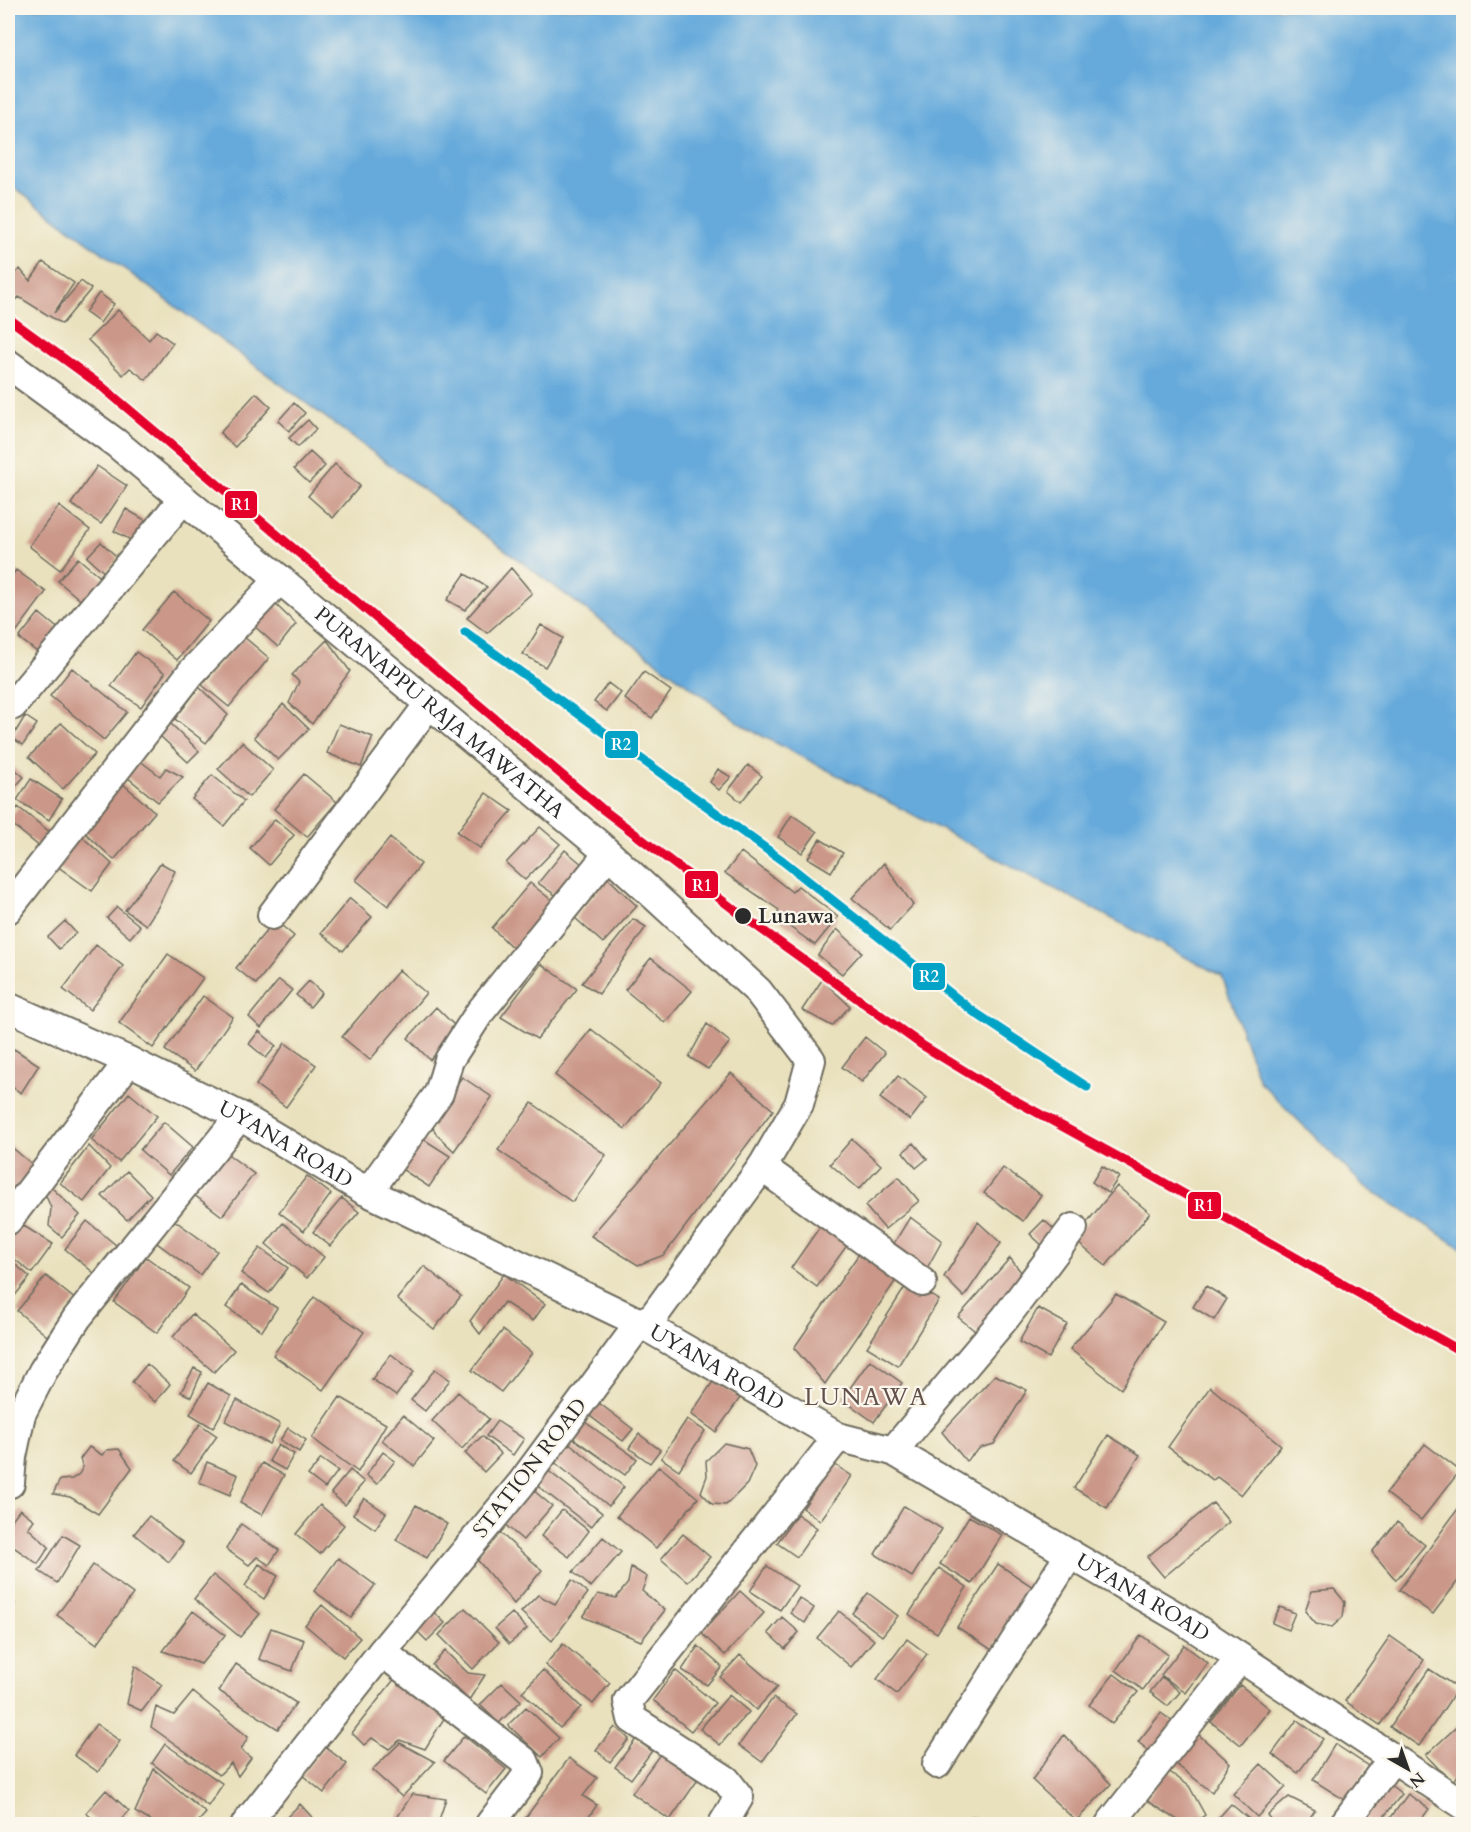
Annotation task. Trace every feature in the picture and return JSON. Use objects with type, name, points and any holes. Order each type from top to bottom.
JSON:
[{"type":"street","name":"PURANAPPU RAJA MAWATHA","points":[[8,364],[116,443],[608,854],[765,999],[811,1060],[799,1104]]},
{"type":"street","points":[[13,705],[183,499]]},
{"type":"street","points":[[8,909],[191,673],[280,579]]},
{"type":"street","points":[[272,915],[429,704]]},
{"type":"street","points":[[364,1190],[369,1191],[439,1094],[449,1060],[480,1012],[608,854]]},
{"type":"street","name":"UYANA ROAD","points":[[8,1007],[129,1061],[240,1116],[364,1190],[640,1323],[838,1437],[893,1451],[1183,1620],[1463,1805]]},
{"type":"street","points":[[8,1220],[129,1061]]},
{"type":"street","name":"STATION ROAD","points":[[246,1824],[382,1652],[521,1484],[640,1323],[653,1317],[762,1167],[799,1104]]},
{"type":"street","points":[[10,1483],[12,1457],[21,1413],[43,1371],[77,1318],[240,1116]]},
{"type":"street","points":[[762,1167],[922,1282]]},
{"type":"street","points":[[893,1451],[1006,1317],[1073,1228]]},
{"type":"street","points":[[735,1820],[739,1797],[726,1780],[632,1719],[628,1701],[838,1437]]},
{"type":"street","points":[[937,1764],[1070,1554]]},
{"type":"street","points":[[382,1652],[524,1761],[529,1773],[490,1824]]},
{"type":"street","points":[[1115,1823],[1240,1658]]},
{"type":"street","points":[[1344,1824],[1392,1759]]},
{"type":"water","points":[[8,8],[1463,8],[1463,1249],[1363,1185],[1259,1081],[1222,976],[745,727],[8,183]]},
{"type":"building","points":[[43,262],[74,283],[54,313],[81,281],[91,289],[62,324],[19,297],[16,300],[8,289],[8,279],[20,269],[30,281]]},
{"type":"building","points":[[99,293],[114,304],[100,323],[85,312]]},
{"type":"building","points":[[118,310],[149,340],[156,331],[173,343],[146,380],[130,368],[123,375],[88,340]]},
{"type":"building","points":[[256,393],[271,407],[235,447],[220,433]]},
{"type":"building","points":[[294,403],[305,413],[289,431],[278,421]]},
{"type":"building","points":[[308,420],[316,429],[298,447],[289,438]]},
{"type":"building","points":[[310,452],[325,466],[309,483],[294,469]]},
{"type":"building","points":[[335,464],[360,486],[333,518],[308,496]]},
{"type":"building","points":[[97,466],[127,486],[101,524],[71,504]]},
{"type":"building","points":[[59,506],[90,530],[60,570],[29,546]]},
{"type":"building","points":[[126,509],[150,523],[138,544],[114,531]]},
{"type":"building","points":[[101,542],[118,558],[105,573],[87,557]]},
{"type":"building","points":[[78,558],[105,581],[85,604],[58,581]]},
{"type":"building","points":[[511,568],[532,593],[487,633],[467,618]]},
{"type":"building","points":[[16,570],[46,592],[14,635],[8,630],[8,581]]},
{"type":"building","points":[[465,574],[487,587],[465,610],[447,600]]},
{"type":"building","points":[[174,592],[209,621],[177,660],[142,630]]},
{"type":"building","points":[[274,603],[296,624],[278,647],[253,625]]},
{"type":"building","points":[[39,613],[61,631],[41,655],[19,638]]},
{"type":"building","points":[[541,625],[563,638],[545,667],[523,654]]},
{"type":"building","points":[[243,636],[269,658],[229,707],[202,685]]},
{"type":"building","points":[[327,640],[350,671],[312,724],[289,703],[299,682],[292,675]]},
{"type":"building","points":[[136,652],[165,673],[141,707],[111,686]]},
{"type":"building","points":[[72,668],[127,712],[104,740],[50,696]]},
{"type":"building","points":[[644,672],[671,691],[652,718],[625,699]]},
{"type":"building","points":[[608,683],[621,693],[607,711],[594,702]]},
{"type":"building","points":[[199,687],[228,715],[206,743],[175,719]]},
{"type":"building","points":[[283,704],[309,729],[278,760],[254,737]]},
{"type":"building","points":[[25,716],[37,724],[23,745],[12,738]]},
{"type":"building","points":[[61,723],[95,754],[63,789],[29,757]]},
{"type":"building","points":[[170,723],[199,751],[188,762],[159,735]]},
{"type":"building","points":[[339,724],[373,737],[361,767],[327,753]]},
{"type":"building","points":[[242,742],[273,770],[249,797],[218,769]]},
{"type":"building","points":[[139,760],[160,776],[166,768],[183,777],[158,802],[127,777]]},
{"type":"building","points":[[8,763],[24,777],[8,795]]},
{"type":"building","points":[[748,765],[762,776],[741,802],[728,791]]},
{"type":"building","points":[[718,769],[731,777],[719,790],[710,782]]},
{"type":"building","points":[[304,774],[337,802],[307,837],[274,809]]},
{"type":"building","points":[[212,775],[244,801],[224,826],[192,799]]},
{"type":"building","points":[[31,779],[62,799],[49,820],[17,800]]},
{"type":"building","points":[[122,783],[155,812],[114,860],[81,829]]},
{"type":"building","points":[[486,793],[512,811],[480,848],[457,832]]},
{"type":"building","points":[[18,807],[51,833],[40,847],[8,821]]},
{"type":"building","points":[[792,815],[817,832],[802,853],[778,837]]},
{"type":"building","points":[[275,819],[294,835],[269,865],[250,848]]},
{"type":"building","points":[[540,827],[560,844],[525,880],[506,863]]},
{"type":"building","points":[[78,833],[112,864],[92,891],[57,866]]},
{"type":"building","points":[[390,838],[421,864],[388,906],[356,880]]},
{"type":"building","points":[[820,839],[843,853],[831,872],[808,858]]},
{"type":"building","points":[[565,850],[589,870],[564,901],[538,883]]},
{"type":"building","points":[[741,852],[792,892],[798,886],[838,917],[815,945],[776,917],[779,910],[725,873]]},
{"type":"building","points":[[161,863],[175,871],[158,907],[146,925],[125,910]]},
{"type":"building","points":[[884,863],[913,905],[890,930],[852,898]]},
{"type":"building","points":[[608,878],[637,906],[603,943],[575,918]]},
{"type":"building","points":[[530,883],[559,906],[519,954],[492,928]]},
{"type":"building","points":[[350,898],[372,917],[343,951],[321,933]]},
{"type":"building","points":[[117,907],[140,926],[130,938],[107,918]]},
{"type":"building","points":[[633,919],[646,927],[599,994],[582,983]]},
{"type":"building","points":[[275,920],[294,936],[256,984],[236,968]]},
{"type":"building","points":[[65,921],[76,933],[59,949],[48,937]]},
{"type":"building","points":[[837,929],[862,952],[842,974],[818,955]]},
{"type":"building","points":[[96,945],[123,966],[90,1010],[63,989]]},
{"type":"building","points":[[168,954],[203,978],[153,1048],[119,1023]]},
{"type":"building","points":[[651,958],[692,991],[665,1023],[625,990]]},
{"type":"building","points":[[541,964],[577,989],[537,1039],[501,1017]]},
{"type":"building","points":[[399,970],[426,993],[370,1060],[342,1037]]},
{"type":"building","points":[[279,980],[292,990],[261,1028],[249,1017]]},
{"type":"building","points":[[822,980],[850,1006],[832,1026],[802,1010]]},
{"type":"building","points":[[309,981],[322,993],[310,1007],[296,995]]},
{"type":"building","points":[[203,996],[233,1017],[195,1071],[165,1050]]},
{"type":"building","points":[[436,1007],[458,1029],[430,1060],[408,1038]]},
{"type":"building","points":[[707,1024],[730,1042],[708,1069],[689,1057]]},
{"type":"building","points":[[591,1029],[661,1083],[625,1129],[555,1075]]},
{"type":"building","points":[[259,1031],[276,1046],[266,1058],[249,1044]]},
{"type":"building","points":[[865,1037],[885,1053],[862,1082],[842,1067]]},
{"type":"building","points":[[285,1043],[316,1065],[286,1107],[256,1085]]},
{"type":"building","points":[[14,1049],[39,1065],[21,1093],[8,1084],[8,1059]]},
{"type":"building","points":[[731,1073],[773,1110],[664,1255],[638,1265],[591,1236]]},
{"type":"building","points":[[898,1076],[927,1098],[910,1120],[880,1098]]},
{"type":"building","points":[[462,1077],[492,1097],[454,1151],[437,1135],[430,1122]]},
{"type":"building","points":[[129,1093],[157,1116],[119,1162],[91,1140]]},
{"type":"building","points":[[532,1103],[606,1155],[572,1202],[498,1150]]},
{"type":"building","points":[[164,1122],[193,1147],[169,1175],[140,1150]]},
{"type":"building","points":[[417,1135],[450,1156],[429,1187],[397,1166]]},
{"type":"building","points":[[852,1139],[881,1165],[859,1189],[830,1164]]},
{"type":"building","points":[[914,1143],[927,1159],[916,1168],[903,1152]]},
{"type":"building","points":[[8,1144],[34,1166],[8,1198]]},
{"type":"building","points":[[89,1146],[110,1168],[84,1202],[60,1183]]},
{"type":"building","points":[[225,1152],[254,1174],[222,1216],[193,1194]]},
{"type":"building","points":[[1102,1166],[1119,1177],[1108,1193],[1092,1182]]},
{"type":"building","points":[[1003,1168],[1041,1195],[1023,1221],[984,1193]]},
{"type":"building","points":[[127,1171],[151,1195],[127,1220],[102,1196]]},
{"type":"building","points":[[307,1176],[331,1194],[304,1231],[279,1212]]},
{"type":"building","points":[[899,1177],[919,1201],[885,1229],[865,1206]]},
{"type":"building","points":[[50,1186],[80,1215],[62,1237],[49,1226],[51,1208],[44,1191]]},
{"type":"building","points":[[1117,1186],[1150,1213],[1106,1266],[1073,1239]]},
{"type":"building","points":[[342,1198],[359,1212],[330,1246],[313,1232]]},
{"type":"building","points":[[910,1217],[942,1241],[921,1279],[888,1253]]},
{"type":"building","points":[[174,1220],[217,1251],[200,1275],[157,1243]]},
{"type":"building","points":[[1044,1220],[1060,1235],[1046,1249],[1030,1234]]},
{"type":"building","points":[[87,1221],[116,1245],[94,1273],[65,1249]]},
{"type":"building","points":[[978,1222],[1001,1243],[964,1297],[944,1277]]},
{"type":"building","points":[[19,1223],[53,1244],[32,1273],[8,1254],[8,1240]]},
{"type":"building","points":[[283,1223],[324,1257],[307,1278],[266,1244]]},
{"type":"building","points":[[821,1225],[848,1244],[817,1287],[791,1268]]},
{"type":"building","points":[[260,1248],[288,1268],[269,1293],[241,1273]]},
{"type":"building","points":[[863,1248],[901,1273],[825,1384],[794,1348]]},
{"type":"building","points":[[146,1257],[189,1288],[157,1333],[114,1302]]},
{"type":"building","points":[[8,1258],[30,1277],[8,1304]]},
{"type":"building","points":[[1010,1258],[1025,1277],[980,1335],[958,1317]]},
{"type":"building","points":[[424,1266],[461,1296],[434,1329],[397,1299]]},
{"type":"building","points":[[504,1274],[545,1304],[533,1321],[504,1302],[480,1334],[470,1321]]},
{"type":"building","points":[[46,1276],[76,1300],[47,1336],[17,1311]]},
{"type":"building","points":[[909,1281],[939,1300],[898,1366],[867,1347]]},
{"type":"building","points":[[241,1285],[277,1308],[262,1331],[226,1307]]},
{"type":"building","points":[[1206,1286],[1227,1299],[1214,1320],[1193,1307]]},
{"type":"building","points":[[1116,1294],[1164,1322],[1121,1389],[1070,1349]]},
{"type":"building","points":[[314,1297],[364,1332],[323,1390],[273,1355]]},
{"type":"building","points":[[1038,1308],[1067,1324],[1048,1358],[1019,1342]]},
{"type":"building","points":[[192,1314],[234,1350],[214,1372],[173,1337]]},
{"type":"building","points":[[503,1330],[532,1353],[501,1392],[472,1370]]},
{"type":"building","points":[[391,1354],[414,1372],[396,1396],[372,1379]]},
{"type":"building","points":[[870,1360],[902,1383],[874,1422],[842,1399]]},
{"type":"building","points":[[147,1364],[170,1384],[155,1402],[132,1382]]},
{"type":"building","points":[[194,1368],[202,1372],[191,1397],[181,1392]]},
{"type":"building","points":[[435,1369],[450,1380],[425,1411],[411,1400]]},
{"type":"building","points":[[995,1375],[1027,1390],[994,1444],[980,1448],[966,1461],[942,1432]]},
{"type":"building","points":[[714,1380],[740,1398],[716,1432],[691,1414]]},
{"type":"building","points":[[208,1383],[231,1396],[213,1428],[190,1414]]},
{"type":"building","points":[[1210,1387],[1281,1445],[1241,1495],[1217,1477],[1213,1480],[1168,1447]]},
{"type":"building","points":[[458,1392],[489,1419],[462,1449],[432,1421]]},
{"type":"building","points":[[340,1397],[386,1424],[358,1472],[312,1438]]},
{"type":"building","points":[[237,1400],[280,1424],[269,1444],[225,1421]]},
{"type":"building","points":[[599,1403],[633,1429],[623,1441],[590,1416]]},
{"type":"building","points":[[403,1415],[434,1441],[414,1466],[382,1440]]},
{"type":"building","points":[[687,1419],[705,1431],[679,1470],[661,1458]]},
{"type":"building","points":[[497,1421],[524,1439],[513,1455],[486,1436]]},
{"type":"building","points":[[585,1422],[637,1459],[625,1475],[573,1438]]},
{"type":"building","points":[[200,1424],[217,1436],[191,1473],[174,1461]]},
{"type":"building","points":[[288,1428],[306,1440],[299,1452],[280,1440]]},
{"type":"building","points":[[639,1434],[660,1450],[650,1463],[629,1448]]},
{"type":"building","points":[[1108,1435],[1140,1455],[1107,1508],[1074,1488]]},
{"type":"building","points":[[482,1436],[501,1454],[484,1472],[465,1453]]},
{"type":"building","points":[[568,1442],[624,1487],[609,1506],[553,1461]]},
{"type":"building","points":[[724,1443],[748,1449],[755,1466],[747,1484],[726,1505],[712,1504],[701,1492],[707,1476],[706,1461]]},
{"type":"building","points":[[1425,1444],[1460,1471],[1421,1520],[1386,1493]]},
{"type":"building","points":[[278,1445],[294,1454],[285,1470],[269,1461]]},
{"type":"building","points":[[89,1447],[102,1455],[107,1450],[119,1449],[132,1468],[98,1514],[70,1497],[53,1494],[60,1480],[72,1479],[79,1474],[83,1467],[80,1459]]},
{"type":"building","points":[[383,1452],[395,1461],[377,1484],[366,1475]]},
{"type":"building","points":[[321,1459],[338,1471],[325,1488],[308,1475]]},
{"type":"building","points":[[207,1462],[238,1475],[230,1495],[199,1482]]},
{"type":"building","points":[[262,1463],[284,1475],[262,1515],[240,1503]]},
{"type":"building","points":[[834,1464],[852,1476],[820,1521],[803,1508]]},
{"type":"building","points":[[659,1466],[698,1498],[656,1548],[617,1516]]},
{"type":"building","points":[[546,1469],[602,1513],[591,1527],[535,1484]]},
{"type":"building","points":[[350,1470],[364,1482],[345,1505],[331,1493]]},
{"type":"building","points":[[532,1489],[552,1506],[523,1540],[503,1523]]},
{"type":"building","points":[[364,1498],[386,1513],[375,1529],[353,1514]]},
{"type":"building","points":[[1213,1503],[1229,1522],[1164,1577],[1147,1557]]},
{"type":"building","points":[[320,1505],[344,1525],[320,1554],[296,1534]]},
{"type":"building","points":[[416,1505],[447,1524],[427,1558],[396,1540]]},
{"type":"building","points":[[904,1506],[942,1529],[912,1577],[875,1554]]},
{"type":"building","points":[[1460,1506],[1464,1508],[1464,1573],[1433,1614],[1399,1590]]},
{"type":"building","points":[[20,1509],[34,1520],[28,1528],[49,1547],[38,1564],[8,1543],[8,1525]]},
{"type":"building","points":[[562,1510],[589,1531],[569,1557],[541,1536]]},
{"type":"building","points":[[797,1514],[817,1528],[797,1557],[777,1543]]},
{"type":"building","points":[[149,1516],[183,1543],[169,1562],[134,1534]]},
{"type":"building","points":[[969,1516],[1002,1535],[972,1584],[940,1564]]},
{"type":"building","points":[[1397,1522],[1425,1545],[1396,1580],[1372,1552]]},
{"type":"building","points":[[241,1524],[279,1550],[269,1565],[257,1557],[249,1565],[226,1549]]},
{"type":"building","points":[[498,1531],[542,1570],[514,1604],[475,1557]]},
{"type":"building","points":[[683,1534],[710,1557],[688,1582],[661,1559]]},
{"type":"building","points":[[63,1535],[80,1545],[57,1583],[39,1571]]},
{"type":"building","points":[[603,1537],[621,1552],[591,1587],[573,1572]]},
{"type":"building","points":[[338,1558],[375,1585],[351,1618],[314,1591]]},
{"type":"building","points":[[259,1564],[278,1576],[264,1599],[245,1586]]},
{"type":"building","points":[[998,1564],[1033,1587],[992,1650],[957,1627]]},
{"type":"building","points":[[93,1565],[133,1594],[97,1644],[57,1615]]},
{"type":"building","points":[[767,1566],[797,1586],[780,1610],[750,1591]]},
{"type":"building","points":[[631,1567],[647,1577],[642,1591],[665,1610],[641,1641],[583,1617],[598,1594],[616,1598],[628,1583]]},
{"type":"building","points":[[939,1568],[967,1587],[937,1633],[909,1614]]},
{"type":"building","points":[[213,1575],[260,1614],[240,1637],[194,1599]]},
{"type":"building","points":[[572,1580],[588,1593],[552,1641],[521,1612],[538,1595],[555,1604]]},
{"type":"building","points":[[1334,1589],[1345,1602],[1343,1617],[1332,1627],[1316,1624],[1305,1611],[1312,1591]]},
{"type":"building","points":[[740,1591],[764,1613],[725,1655],[701,1633]]},
{"type":"building","points":[[868,1593],[898,1616],[882,1636],[852,1613]]},
{"type":"building","points":[[8,1598],[15,1604],[8,1614]]},
{"type":"building","points":[[799,1598],[814,1608],[805,1623],[790,1613]]},
{"type":"building","points":[[322,1605],[360,1638],[343,1657],[305,1625]]},
{"type":"building","points":[[1280,1607],[1295,1613],[1288,1630],[1272,1623]]},
{"type":"building","points":[[465,1608],[499,1642],[473,1669],[439,1635]]},
{"type":"building","points":[[432,1610],[445,1623],[427,1641],[414,1628]]},
{"type":"building","points":[[193,1611],[225,1635],[201,1664],[163,1651]]},
{"type":"building","points":[[839,1611],[874,1640],[851,1667],[817,1638]]},
{"type":"building","points":[[512,1613],[527,1629],[509,1644],[495,1628]]},
{"type":"building","points":[[782,1617],[799,1632],[785,1649],[768,1633]]},
{"type":"building","points":[[271,1628],[304,1640],[292,1671],[259,1659]]},
{"type":"building","points":[[1141,1635],[1168,1655],[1143,1690],[1116,1670]]},
{"type":"building","points":[[1390,1636],[1424,1660],[1380,1725],[1345,1701]]},
{"type":"building","points":[[907,1639],[927,1654],[897,1694],[877,1679]]},
{"type":"building","points":[[563,1644],[610,1683],[593,1704],[545,1665]]},
{"type":"building","points":[[1184,1645],[1208,1663],[1186,1693],[1161,1675]]},
{"type":"building","points":[[698,1646],[722,1667],[707,1685],[682,1670]]},
{"type":"building","points":[[445,1651],[468,1673],[485,1675],[469,1700],[432,1665]]},
{"type":"building","points":[[740,1655],[777,1687],[756,1710],[720,1677]]},
{"type":"building","points":[[236,1664],[296,1703],[278,1729],[219,1691]]},
{"type":"building","points":[[135,1666],[162,1685],[142,1711],[127,1704]]},
{"type":"building","points":[[1429,1669],[1458,1688],[1419,1746],[1390,1727]]},
{"type":"building","points":[[543,1670],[581,1707],[560,1728],[522,1692]]},
{"type":"building","points":[[675,1670],[715,1703],[691,1731],[653,1700]]},
{"type":"building","points":[[1114,1674],[1138,1692],[1112,1724],[1089,1705]]},
{"type":"building","points":[[396,1677],[445,1717],[425,1749],[400,1740],[389,1749],[372,1738],[364,1745],[352,1733]]},
{"type":"building","points":[[1162,1677],[1180,1692],[1168,1706],[1150,1692]]},
{"type":"building","points":[[502,1683],[521,1701],[499,1723],[480,1705]]},
{"type":"building","points":[[1240,1685],[1270,1709],[1241,1745],[1211,1722]]},
{"type":"building","points":[[193,1692],[248,1737],[241,1750],[251,1758],[238,1776],[231,1763],[219,1775],[151,1727],[156,1707],[174,1715]]},
{"type":"building","points":[[729,1695],[749,1712],[720,1745],[700,1729]]},
{"type":"building","points":[[773,1698],[797,1714],[762,1762],[739,1745]]},
{"type":"building","points":[[526,1707],[559,1738],[542,1757],[508,1725]]},
{"type":"building","points":[[1161,1713],[1176,1724],[1153,1754],[1138,1742]]},
{"type":"building","points":[[1297,1720],[1323,1739],[1298,1773],[1272,1754]]},
{"type":"building","points":[[1464,1720],[1464,1770],[1451,1782],[1426,1755]]},
{"type":"building","points":[[96,1724],[120,1741],[98,1772],[74,1755]]},
{"type":"building","points":[[615,1727],[629,1739],[610,1762],[596,1750]]},
{"type":"building","points":[[1198,1734],[1230,1763],[1212,1792],[1173,1762]]},
{"type":"building","points":[[1064,1735],[1111,1784],[1076,1821],[1032,1780]]},
{"type":"building","points":[[464,1736],[506,1769],[486,1794],[444,1761]]},
{"type":"building","points":[[636,1739],[652,1751],[631,1779],[615,1767]]},
{"type":"building","points":[[400,1743],[435,1762],[402,1797],[372,1770]]},
{"type":"building","points":[[165,1744],[223,1784],[208,1806],[152,1763]]},
{"type":"building","points":[[1335,1744],[1368,1766],[1346,1801],[1313,1780]]},
{"type":"building","points":[[324,1746],[347,1764],[324,1793],[302,1775]]},
{"type":"building","points":[[660,1754],[697,1781],[670,1820],[632,1793]]},
{"type":"building","points":[[569,1758],[597,1778],[583,1796],[597,1805],[584,1824],[521,1824]]},
{"type":"building","points":[[1261,1764],[1286,1787],[1257,1817],[1233,1794]]},
{"type":"building","points":[[154,1769],[206,1813],[196,1824],[156,1824],[135,1812]]},
{"type":"building","points":[[1167,1770],[1189,1786],[1205,1815],[1193,1824],[1184,1824],[1146,1800]]},
{"type":"building","points":[[1388,1783],[1402,1794],[1378,1824],[1372,1824],[1362,1817]]},
{"type":"building","points":[[106,1790],[129,1811],[117,1824],[99,1824],[86,1813]]},
{"type":"building","points":[[412,1794],[446,1799],[439,1820],[444,1824],[393,1824]]},
{"type":"building","points":[[1408,1794],[1429,1809],[1418,1824],[1386,1824]]},
{"type":"building","points":[[1289,1797],[1315,1810],[1306,1824],[1275,1824],[1268,1815]]},
{"type":"building","points":[[300,1804],[318,1824],[280,1824]]},
{"type":"building","points":[[1231,1804],[1255,1824],[1213,1824]]},
{"type":"building","points":[[972,1816],[980,1824],[964,1824]]},
{"type":"transit line","name":"R1","points":[[8,318],[100,385],[601,808],[736,911],[922,1045],[996,1090],[1464,1353]]},
{"type":"transit line","name":"R2","points":[[465,632],[783,861],[974,1012],[1087,1087]]},
{"type":"place","name":"Lunawa","points":[[743,916]]},
{"type":"district","name":"LUNAWA","points":[[866,1397]]}]
